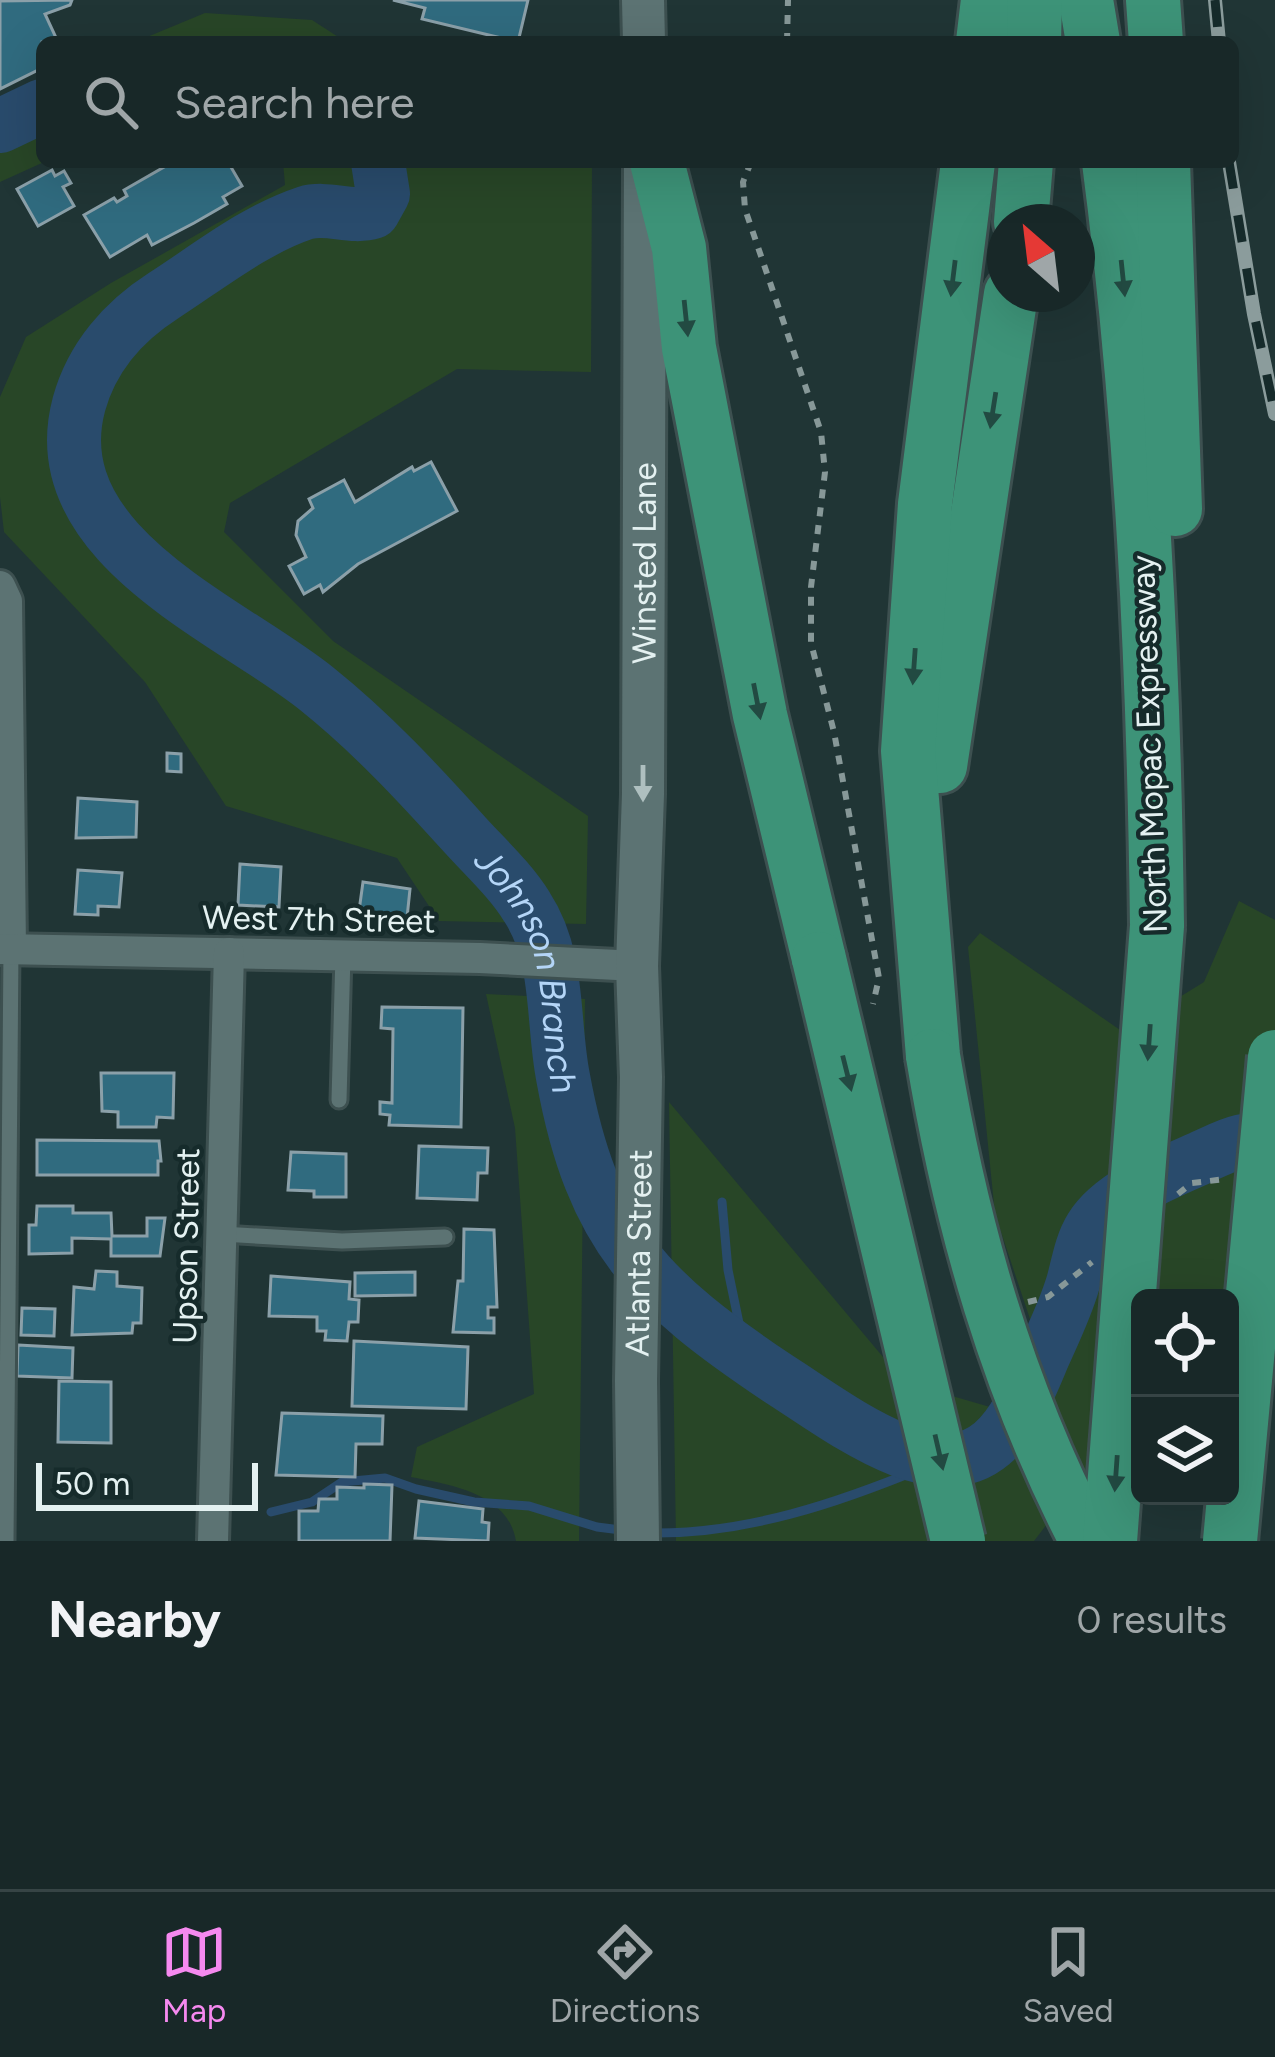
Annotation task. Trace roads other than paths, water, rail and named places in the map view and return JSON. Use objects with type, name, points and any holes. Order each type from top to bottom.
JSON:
[{"type":"highway","points":[[983,36],[988,0]]},
{"type":"highway","points":[[1034,36],[1035,0]]},
{"type":"highway","points":[[1086,0],[1092,36]]},
{"type":"highway","points":[[1153,0],[1156,36]]},
{"type":"highway","points":[[659,168],[679,248],[689,348],[782,817],[958,1541]]},
{"type":"highway","points":[[967,168],[925,504],[908,751],[934,1056],[951,1164],[970,1244],[1017,1388],[1087,1541]]},
{"type":"highway","points":[[1022,204],[1026,168]]},
{"type":"highway","name":"North Mopac Expressway","points":[[1110,168],[1124,276],[1155,702],[1157,926],[1110,1541]]},
{"type":"highway","points":[[1155,702],[1176,548],[1163,168]]},
{"type":"highway","points":[[923,900],[1008,312]]},
{"type":"highway","points":[[1229,1541],[1275,1057]]},
{"type":"main road","points":[[644,0],[644,36]]},
{"type":"main road","name":"Winsted Lane","points":[[637,966],[643,794],[645,168]]},
{"type":"main road","name":"Atlanta Street","points":[[637,966],[638,1541]]},
{"type":"street","points":[[0,586],[7,602],[6,949]]},
{"type":"street","name":"West 7th Street","points":[[6,949],[593,961],[637,966]]},
{"type":"street","name":"Upson Street","points":[[213,1541],[229,953]]},
{"type":"lane","points":[[6,949],[6,1541]]},
{"type":"lane","points":[[339,1100],[343,955]]},
{"type":"lane","points":[[222,1234],[342,1241],[445,1237]]},
{"type":"waterway","name":"Johnson Branch","points":[[0,126],[36,109]]},
{"type":"waterway","name":"Johnson Branch","points":[[379,168],[383,194],[373,212],[314,211],[286,220],[214,261],[123,329],[101,356],[85,387],[75,454],[88,498],[115,538],[193,605],[337,706],[413,778],[521,897],[545,947],[563,1077],[591,1179],[610,1220],[661,1287],[734,1348],[853,1427],[900,1450],[954,1460],[992,1444],[1020,1408],[1066,1303],[1085,1241],[1111,1205],[1226,1146],[1255,1140],[1275,1144]]},
{"type":"waterway","points":[[722,1202],[728,1270],[746,1357]]},
{"type":"waterway","points":[[651,1533],[722,1528],[791,1514],[925,1467]]},
{"type":"waterway","points":[[271,1512],[312,1502],[342,1482],[385,1478],[474,1502],[529,1506],[597,1527],[629,1531]]},
{"type":"railway","points":[[1215,0],[1218,36]]},
{"type":"railway","points":[[1230,168],[1275,414]]}]
